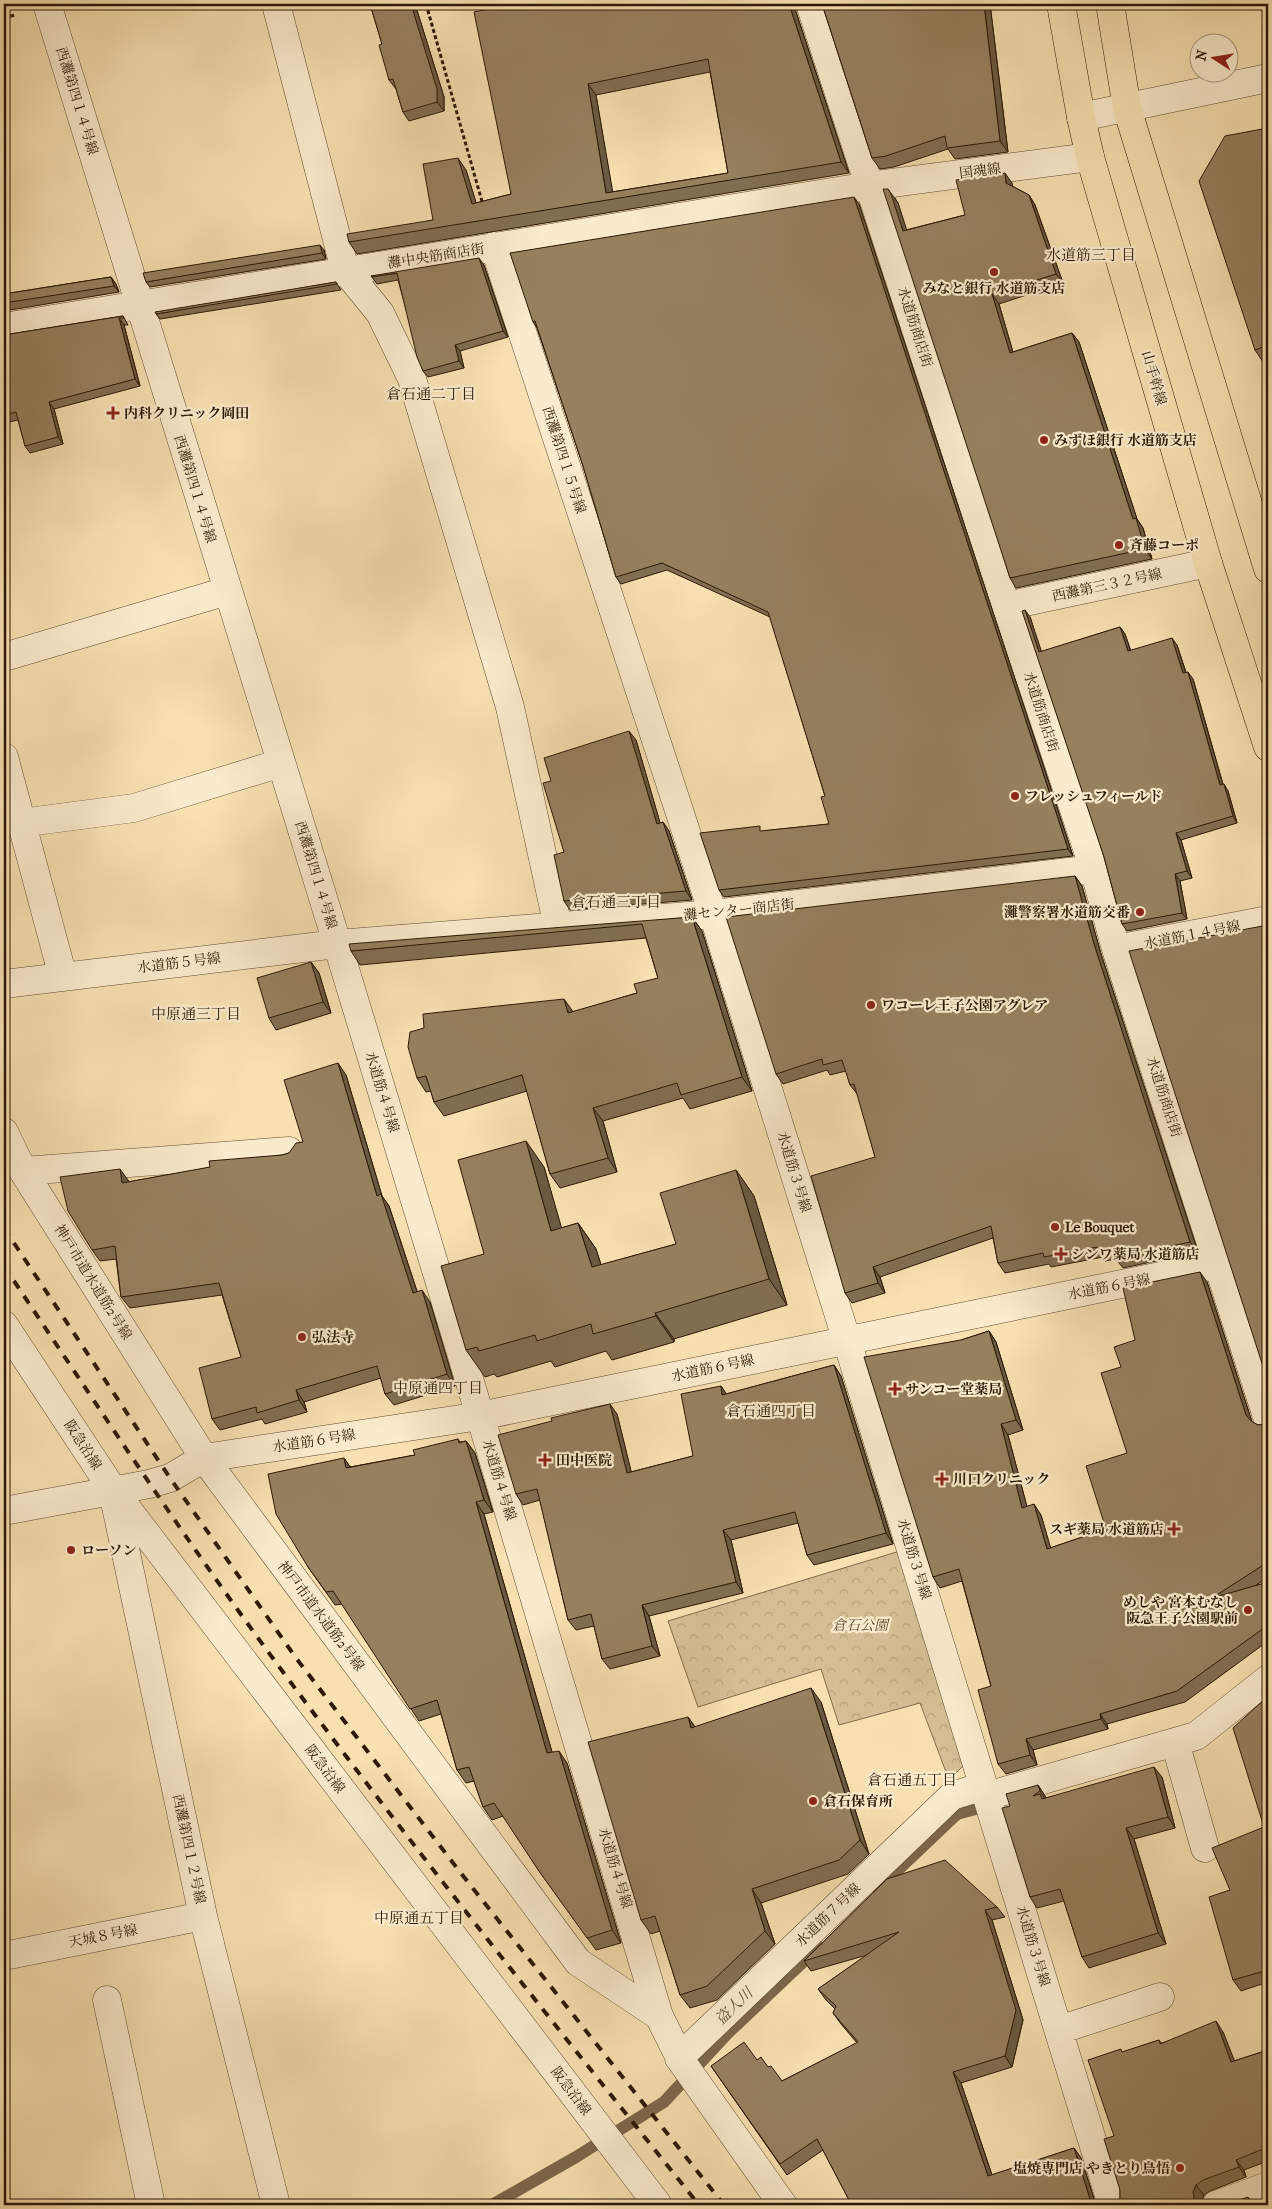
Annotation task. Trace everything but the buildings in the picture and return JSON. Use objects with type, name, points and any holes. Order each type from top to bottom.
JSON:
[{"type":"main road","name":"山手幹線","points":[[1061,4],[1090,157],[1208,563],[1268,747]]},
{"type":"main road","points":[[1110,4],[1127,108],[1268,568]]},
{"type":"street","name":"西灘第四１４号線","points":[[48,4],[138,306],[281,763],[346,944]]},
{"type":"street","points":[[276,4],[345,270],[380,313],[412,379],[510,707],[558,927]]},
{"type":"street","name":"水道筋商店街","points":[[810,4],[1006,606],[1094,869],[1116,949],[1268,1420]]},
{"type":"street","points":[[1081,117],[1268,78]]},
{"type":"street","name":"国魂線","points":[[869,186],[1090,157]]},
{"type":"street","name":"灘中央筋商店街","points":[[4,327],[869,186]]},
{"type":"street","name":"西灘第四１５号線","points":[[494,246],[713,914]]},
{"type":"street","name":"西灘第三３２号線","points":[[1006,606],[1208,563]]},
{"type":"street","points":[[4,657],[227,591]]},
{"type":"street","points":[[4,757],[63,977]]},
{"type":"street","points":[[21,823],[134,808],[281,763]]},
{"type":"street","name":"灘センター商店街","points":[[346,944],[713,914],[1094,869]]},
{"type":"street","name":"水道筋３号線","points":[[713,914],[847,1340],[1112,2205]]},
{"type":"street","name":"水道筋１４号線","points":[[1116,949],[1268,920]]},
{"type":"street","name":"水道筋５号線","points":[[4,984],[346,944]]},
{"type":"street","name":"水道筋４号線","points":[[346,944],[480,1416],[659,2016]]},
{"type":"street","name":"神戸市道水道筋2号線","points":[[4,1132],[23,1171],[204,1458],[578,1962],[659,2016]]},
{"type":"street","points":[[23,1171],[288,1150]]},
{"type":"street","name":"水道筋６号線","points":[[204,1458],[480,1416],[1219,1264]]},
{"type":"street","name":"阪急沿線","points":[[4,1325],[113,1490],[658,2205]]},
{"type":"street","points":[[4,1511],[149,1484],[170,1478],[204,1458]]},
{"type":"street","name":"西灘第四１２号線","points":[[113,1490],[203,1916],[276,2205]]},
{"type":"street","name":"水道筋７号線","points":[[686,2068],[952,1796],[986,1791],[1196,1736],[1268,1679]]},
{"type":"street","points":[[1175,1742],[1205,1848]]},
{"type":"street","name":"天城８号線","points":[[4,1956],[203,1916]]},
{"type":"street","points":[[1059,2030],[1160,1997]]},
{"type":"street","points":[[107,2000],[151,2205]]},
{"type":"street","points":[[659,2016],[686,2068],[783,2205]]},
{"type":"street","points":[[1216,2205],[1268,2186]]},
{"type":"path","points":[[426,4],[494,246]]},
{"type":"green space","name":"倉石公園","points":[[900,1551],[966,1763],[949,1780],[920,1703],[839,1725],[821,1669],[698,1707],[668,1621]]},
{"type":"waterway","name":"盗人川","points":[[878,1889],[957,1814],[979,1808]]},
{"type":"waterway","name":"盗人川","points":[[492,2205],[576,2157],[664,2102],[728,2033],[819,1947]]},
{"type":"railway","points":[[4,1228],[170,1478],[296,1658],[460,1872],[724,2205]]},
{"type":"railway","points":[[4,1266],[176,1521],[283,1672],[436,1874],[699,2205]]},
{"type":"place","name":"みなと銀行 水道筋支店","points":[[994,272]]},
{"type":"place","name":"内科クリニック岡田","points":[[113,413]]},
{"type":"place","name":"みずほ銀行 水道筋支店","points":[[1044,440]]},
{"type":"place","name":"斉藤コーポ","points":[[1119,545]]},
{"type":"place","name":"フレッシュフィールド","points":[[1015,796]]},
{"type":"place","name":"灘警察署水道筋交番","points":[[1140,912]]},
{"type":"place","name":"ワコーレ王子公園アグレア","points":[[871,1005]]},
{"type":"place","name":"Le Bouquet","points":[[1055,1227]]},
{"type":"place","name":"シンワ薬局 水道筋店","points":[[1061,1254]]},
{"type":"place","name":"弘法寺","points":[[302,1337]]},
{"type":"place","name":"サンコー堂薬局","points":[[895,1389]]},
{"type":"place","name":"田中医院","points":[[545,1460]]},
{"type":"place","name":"川口クリニック","points":[[942,1479]]},
{"type":"place","name":"スギ薬局 水道筋店","points":[[1174,1529]]},
{"type":"place","name":"ローソン","points":[[71,1550]]},
{"type":"place","name":"めしや 宮本むなし 阪急王子公園駅前","points":[[1248,1610]]},
{"type":"place","name":"倉石保育所","points":[[813,1801]]},
{"type":"place","name":"塩焼専門店 やきとり鳥悟","points":[[1180,2168]]},
{"type":"district","name":"水道筋三丁目","points":[[1091,255]]},
{"type":"district","name":"倉石通二丁目","points":[[431,394]]},
{"type":"district","name":"倉石通三丁目","points":[[616,902]]},
{"type":"district","name":"中原通三丁目","points":[[196,1014]]},
{"type":"district","name":"中原通四丁目","points":[[438,1388]]},
{"type":"district","name":"倉石通四丁目","points":[[771,1411]]},
{"type":"district","name":"倉石通五丁目","points":[[912,1780]]},
{"type":"district","name":"中原通五丁目","points":[[419,1918]]}]
